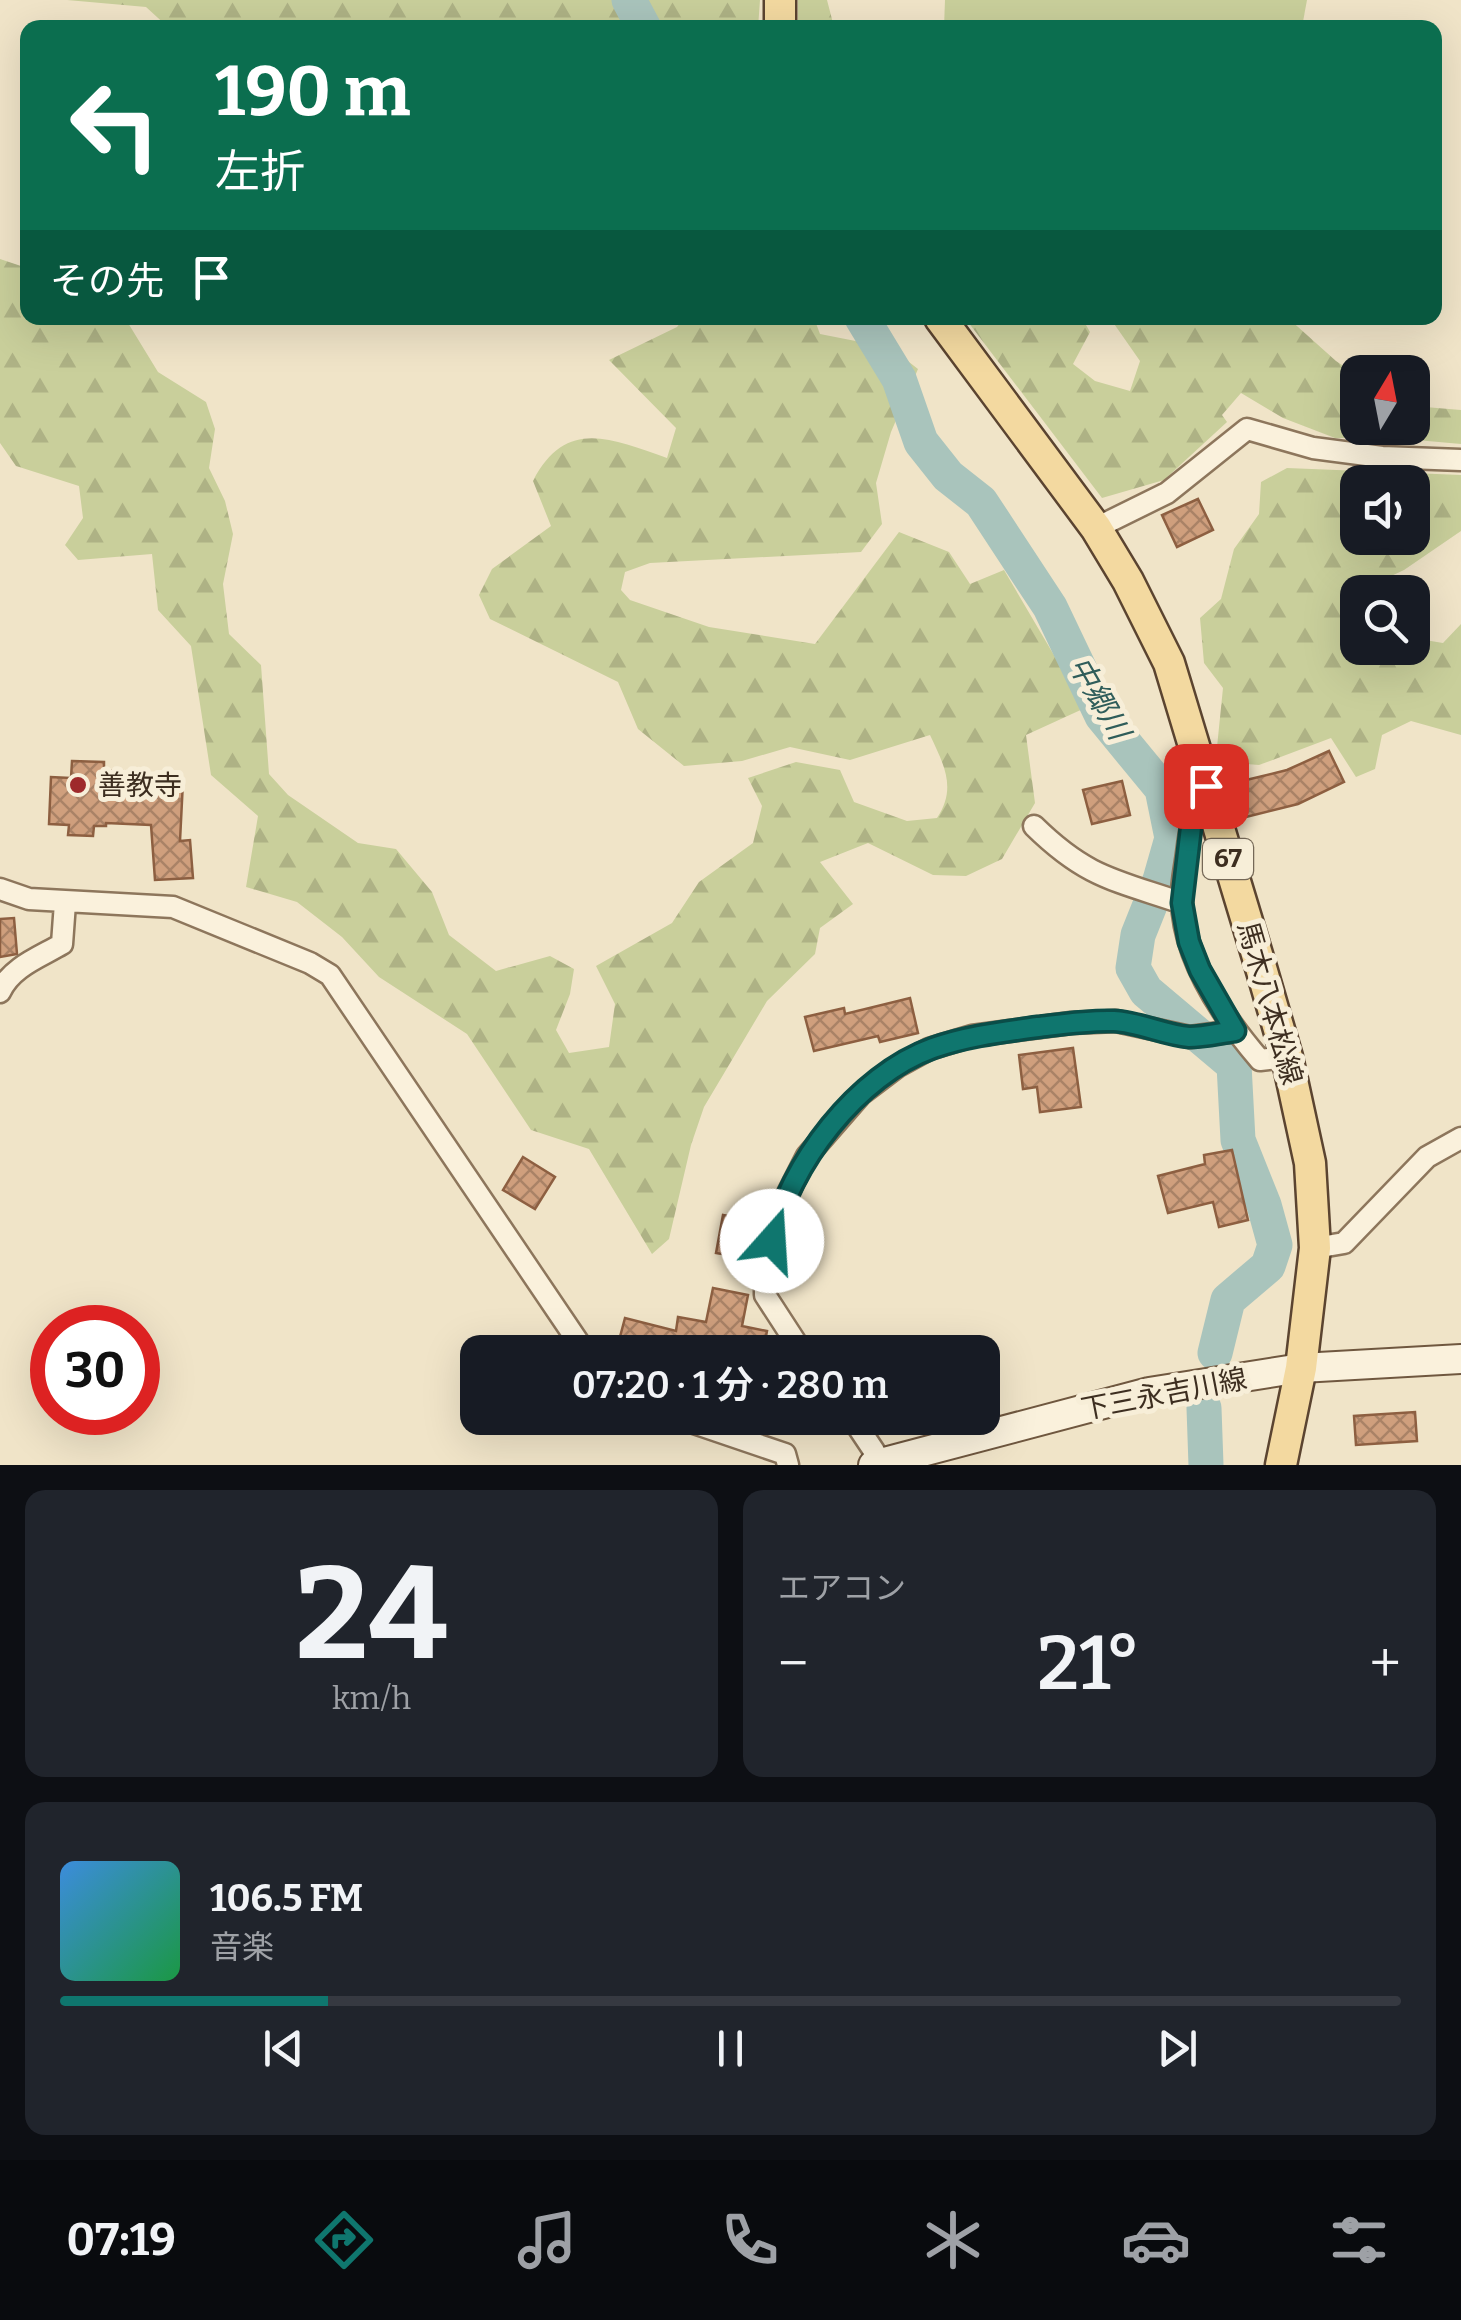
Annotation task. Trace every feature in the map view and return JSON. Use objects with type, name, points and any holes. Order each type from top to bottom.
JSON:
[{"type":"main road","name":"馬木八本松線","points":[[945,325],[1096,528],[1169,663],[1287,1057],[1310,1162],[1315,1248],[1301,1368],[1281,1465]]},
{"type":"main road","name":"下三永吉川線","points":[[876,1464],[1149,1392],[1301,1368],[1461,1359]]},
{"type":"street","points":[[1096,528],[1167,494],[1247,429],[1313,448],[1382,458],[1461,460]]},
{"type":"street","points":[[1163,897],[1206,786]]},
{"type":"street","points":[[1034,826],[1065,856],[1092,873],[1163,897],[1189,942],[1225,1032],[1260,1060],[1287,1057]]},
{"type":"street","points":[[0,889],[29,899],[65,903],[173,907],[310,963],[330,975],[574,1335]]},
{"type":"street","points":[[0,992],[4,981],[18,970],[62,944],[65,903]]},
{"type":"street","points":[[791,1335],[765,1295],[765,1271],[778,1211],[807,1156],[861,1094],[898,1066],[929,1049],[972,1036],[1070,1023],[1116,1021],[1190,1037],[1225,1032]]},
{"type":"street","points":[[1315,1248],[1344,1243],[1427,1156],[1461,1138]]},
{"type":"street","points":[[729,1435],[785,1454],[788,1465]]},
{"type":"street","points":[[863,1435],[874,1451],[876,1464]]},
{"type":"green space","points":[[67,0],[760,0],[759,20],[160,20],[146,7]]},
{"type":"green space","points":[[798,0],[827,0],[832,20],[798,20]]},
{"type":"green space","points":[[945,0],[1307,0],[1303,20],[944,20]]},
{"type":"green space","points":[[0,259],[20,266],[20,325],[129,325],[158,372],[206,402],[215,429],[209,468],[225,501],[233,534],[223,584],[229,634],[261,665],[269,774],[288,795],[358,843],[396,849],[432,892],[449,935],[496,971],[550,956],[574,969],[570,994],[556,1030],[569,1053],[609,1047],[615,1004],[596,966],[672,923],[699,882],[753,843],[762,806],[748,778],[796,762],[840,770],[854,802],[907,821],[937,818],[947,786],[944,767],[930,735],[850,760],[790,747],[742,761],[684,766],[638,729],[618,682],[490,619],[479,595],[492,569],[551,526],[533,481],[560,448],[591,438],[667,458],[676,428],[609,360],[679,325],[817,325],[820,334],[891,348],[918,369],[891,432],[876,483],[882,524],[861,552],[650,563],[625,572],[621,590],[630,600],[709,627],[815,644],[899,532],[949,552],[970,584],[1004,570],[1085,708],[1026,735],[1035,803],[1002,859],[966,876],[933,875],[868,843],[820,862],[853,904],[820,928],[815,954],[767,1001],[704,1107],[669,1239],[652,1254],[589,1149],[531,1130],[467,1034],[379,977],[342,937],[297,902],[246,887],[258,816],[211,775],[191,646],[158,610],[152,554],[78,560],[65,545],[83,518],[79,486],[16,466],[0,443]]},
{"type":"green space","points":[[970,325],[1086,325],[1090,332],[1073,364],[1095,381],[1130,391],[1140,361],[1115,325],[1296,325],[1340,364],[1340,438],[1283,418],[1241,393],[1222,415],[1227,422],[1164,480],[1102,498]]},
{"type":"green space","points":[[1430,407],[1461,410],[1461,444],[1430,441]]},
{"type":"green space","points":[[1287,468],[1340,470],[1340,555],[1426,555],[1393,575],[1340,575],[1340,665],[1430,665],[1430,641],[1443,643],[1461,624],[1461,735],[1411,721],[1382,735],[1375,769],[1356,777],[1331,738],[1259,765],[1221,762],[1217,747],[1223,688],[1204,663],[1200,618],[1221,599],[1234,549],[1259,514],[1261,482]]},
{"type":"green space","points":[[1430,474],[1461,475],[1461,531],[1430,552]]},
{"type":"building","points":[[1198,499],[1213,530],[1177,547],[1162,515]]},
{"type":"building","points":[[1329,751],[1344,782],[1298,804],[1246,817],[1238,782],[1287,770]]},
{"type":"building","points":[[72,761],[104,762],[104,770],[122,771],[122,778],[183,781],[180,841],[190,840],[193,878],[155,880],[151,825],[106,823],[94,826],[93,836],[68,835],[69,825],[49,824],[51,777],[71,778]]},
{"type":"building","points":[[1122,781],[1130,815],[1092,824],[1083,790]]},
{"type":"building","points":[[14,918],[17,954],[0,957],[0,919]]},
{"type":"building","points":[[910,998],[918,1033],[880,1042],[878,1036],[814,1051],[805,1017],[844,1008],[845,1014]]},
{"type":"building","points":[[1073,1048],[1081,1107],[1040,1112],[1037,1087],[1023,1089],[1019,1055]]},
{"type":"building","points":[[1232,1150],[1248,1220],[1219,1227],[1213,1202],[1168,1213],[1158,1176],[1205,1164],[1204,1155]]},
{"type":"building","points":[[523,1157],[555,1177],[535,1209],[503,1190]]},
{"type":"building","points":[[723,1215],[752,1220],[745,1258],[716,1253]]},
{"type":"building","points":[[713,1288],[748,1295],[742,1326],[767,1331],[766,1335],[620,1335],[625,1318],[676,1331],[678,1317],[706,1322]]},
{"type":"building","points":[[1415,1412],[1417,1441],[1356,1445],[1354,1416]]},
{"type":"waterway","name":"中郷川","points":[[629,0],[640,20]]},
{"type":"waterway","name":"中郷川","points":[[866,325],[899,379],[921,442],[948,476],[981,502],[1050,607],[1102,716],[1162,789],[1172,838],[1138,935],[1133,968],[1146,991],[1234,1065],[1238,1140],[1275,1245],[1268,1266],[1228,1300],[1215,1353]]},
{"type":"waterway","name":"中郷川","points":[[1204,1408],[1206,1465]]},
{"type":"place","name":"善教寺","points":[[78,785]]},
{"type":"route","points":[[772,1241],[778,1211],[807,1156],[861,1094],[929,1049],[972,1036],[1070,1023],[1116,1021],[1190,1037],[1235,1031],[1200,970],[1189,942],[1182,903],[1192,819],[1206,786]]}]
